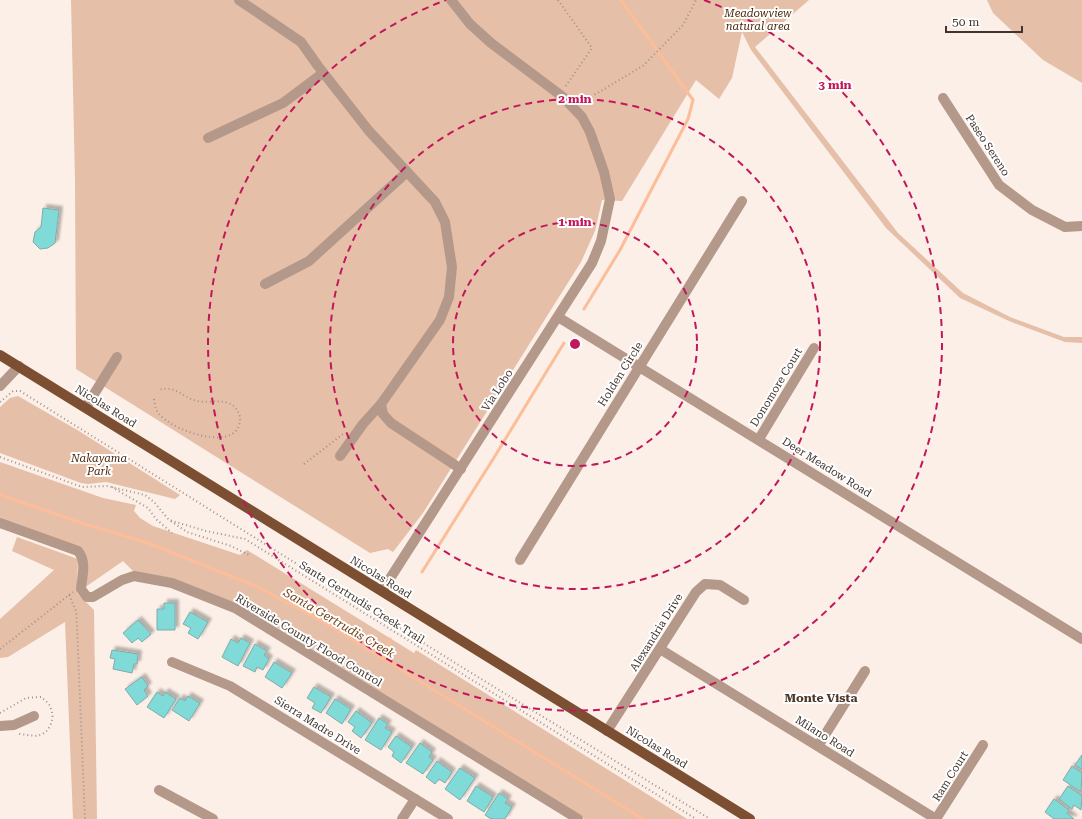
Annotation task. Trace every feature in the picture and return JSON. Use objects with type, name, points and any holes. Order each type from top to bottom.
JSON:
[{"type":"main road","name":"Nicolas Road","points":[[0,354],[750,819]]},
{"type":"street","points":[[238,0],[301,42],[323,73],[369,131],[435,202],[445,222],[452,267],[450,297],[440,320],[381,404],[363,424],[340,456]]},
{"type":"street","name":"Via Lobo","points":[[382,591],[592,263],[607,218],[609,192],[594,138],[582,118],[559,93],[491,43],[470,24],[451,0]]},
{"type":"street","points":[[208,138],[283,103],[323,73]]},
{"type":"street","name":"Paseo Sereno","points":[[943,98],[999,185],[1032,210],[1065,227],[1082,226]]},
{"type":"street","points":[[265,284],[309,261],[407,172]]},
{"type":"street","name":"Holden Circle","points":[[520,560],[742,201]]},
{"type":"street","name":"Deer Meadow Road","points":[[558,317],[759,438],[1082,639]]},
{"type":"street","name":"Donomore Court","points":[[759,438],[814,348]]},
{"type":"street","points":[[86,407],[116,357]]},
{"type":"street","points":[[0,386],[19,366]]},
{"type":"street","points":[[381,404],[383,414],[391,423],[461,469]]},
{"type":"street","name":"Riverside County Flood Control","points":[[0,523],[78,551],[82,556],[84,565],[81,589],[87,596],[93,596],[122,580],[134,576],[172,583],[235,608],[578,819]]},
{"type":"street","name":"Alexandria Drive","points":[[607,731],[696,592],[705,584],[720,585],[744,600]]},
{"type":"street","name":"Milano Road","points":[[660,649],[936,819]]},
{"type":"street","name":"Sierra Madre Drive","points":[[172,662],[230,686],[448,819]]},
{"type":"street","points":[[818,746],[865,671]]},
{"type":"street","points":[[0,726],[14,725],[34,716]]},
{"type":"street","name":"Ram Court","points":[[936,819],[983,745]]},
{"type":"street","points":[[159,790],[213,819]]},
{"type":"street","points":[[402,819],[415,799]]},
{"type":"path","points":[[558,0],[592,48],[570,82],[559,93]]},
{"type":"path","points":[[573,108],[644,65],[683,26],[696,0]]},
{"type":"path","points":[[154,399],[155,406],[162,416],[196,435],[227,436],[232,434],[239,426],[239,412],[229,403],[197,401],[169,388],[158,390]]},
{"type":"path","points":[[0,402],[13,391],[20,392],[710,819]]},
{"type":"path","points":[[304,464],[342,434],[346,435]]},
{"type":"path","points":[[0,457],[82,487],[111,486],[145,495],[154,502],[169,520],[187,532],[231,546],[249,556]]},
{"type":"path","points":[[111,486],[148,508],[161,524],[172,533]]},
{"type":"path","name":"Santa Gertrudis Creek Trail","points":[[169,520],[200,529],[245,539],[696,819]]},
{"type":"path","points":[[0,649],[75,589]]},
{"type":"path","points":[[69,595],[76,611],[85,819]]},
{"type":"green space","name":"Meadowview natural area","points":[[71,0],[809,0],[755,47],[898,233],[963,293],[1010,317],[1064,337],[1082,337],[1082,343],[1065,342],[1009,321],[960,298],[886,228],[751,50],[742,32],[732,78],[719,99],[696,80],[622,201],[602,200],[595,231],[581,262],[423,513],[393,552],[388,549],[370,553],[76,369],[75,180]]},
{"type":"green space","points":[[987,0],[1082,0],[1082,83],[1043,60],[993,13]]},
{"type":"green space","name":"Nakayama Park","points":[[18,396],[79,431],[180,495],[175,499],[106,482],[88,484],[81,483],[0,453],[0,407],[10,398]]},
{"type":"green space","points":[[0,462],[103,498],[136,505],[134,511],[140,518],[153,526],[240,555],[247,550],[414,653],[416,650],[687,819],[585,819],[241,605],[171,578],[134,572],[123,561],[84,588],[84,555],[0,521]]},
{"type":"green space","points":[[17,537],[78,559],[77,593],[94,610],[97,819],[73,819],[65,622],[8,657],[0,658],[0,619],[54,570],[12,551]]},
{"type":"building","points":[[43,208],[59,210],[55,243],[48,248],[40,249],[33,242],[35,232],[41,227]]},
{"type":"building","points":[[164,603],[175,603],[175,630],[157,630],[157,609],[164,609]]},
{"type":"building","points":[[190,612],[208,622],[198,639],[188,633],[191,628],[183,624]]},
{"type":"building","points":[[138,620],[151,634],[142,642],[138,638],[132,643],[123,633]]},
{"type":"building","points":[[241,638],[250,643],[238,666],[222,657],[231,639],[238,643]]},
{"type":"building","points":[[255,644],[267,651],[264,655],[269,659],[263,670],[257,667],[255,672],[243,666]]},
{"type":"building","points":[[112,650],[138,654],[137,664],[134,664],[132,673],[113,669],[115,659],[110,658]]},
{"type":"building","points":[[274,662],[292,673],[282,688],[265,677]]},
{"type":"building","points":[[142,677],[148,686],[144,690],[148,696],[137,705],[125,689]]},
{"type":"building","points":[[314,687],[331,697],[321,713],[312,708],[315,703],[307,698]]},
{"type":"building","points":[[157,692],[163,696],[165,692],[176,699],[164,718],[147,707]]},
{"type":"building","points":[[188,696],[200,703],[189,721],[172,710],[180,698],[185,701]]},
{"type":"building","points":[[335,699],[351,709],[342,724],[326,713]]},
{"type":"building","points":[[356,711],[372,723],[361,738],[352,731],[355,727],[348,722]]},
{"type":"building","points":[[379,718],[388,724],[385,728],[392,732],[381,750],[365,740]]},
{"type":"building","points":[[396,736],[412,747],[401,763],[392,756],[394,752],[388,747]]},
{"type":"building","points":[[420,743],[432,752],[429,757],[433,760],[423,774],[406,763]]},
{"type":"building","points":[[1082,755],[1082,769],[1075,765]]},
{"type":"building","points":[[437,761],[452,772],[445,783],[439,779],[435,784],[426,777]]},
{"type":"building","points":[[1072,766],[1082,773],[1081,792],[1063,780]]},
{"type":"building","points":[[460,768],[475,778],[460,800],[445,789]]},
{"type":"building","points":[[476,786],[493,797],[484,812],[467,801]]},
{"type":"building","points":[[1068,786],[1082,796],[1081,810],[1074,805],[1072,809],[1059,799]]},
{"type":"building","points":[[499,793],[508,799],[505,803],[512,807],[505,819],[491,819],[485,815]]},
{"type":"building","points":[[1054,799],[1069,810],[1067,813],[1074,819],[1054,819],[1045,812]]},
{"type":"waterway","points":[[584,309],[620,250],[688,119],[693,100],[621,0]]},
{"type":"waterway","points":[[422,572],[564,343]]},
{"type":"waterway","name":"Santa Gertrudis Creek","points":[[0,495],[91,526],[148,543],[258,587],[327,624],[643,819]]},
{"type":"waterway","points":[[383,659],[390,639]]},
{"type":"district","name":"Monte Vista","points":[[821,698]]}]
